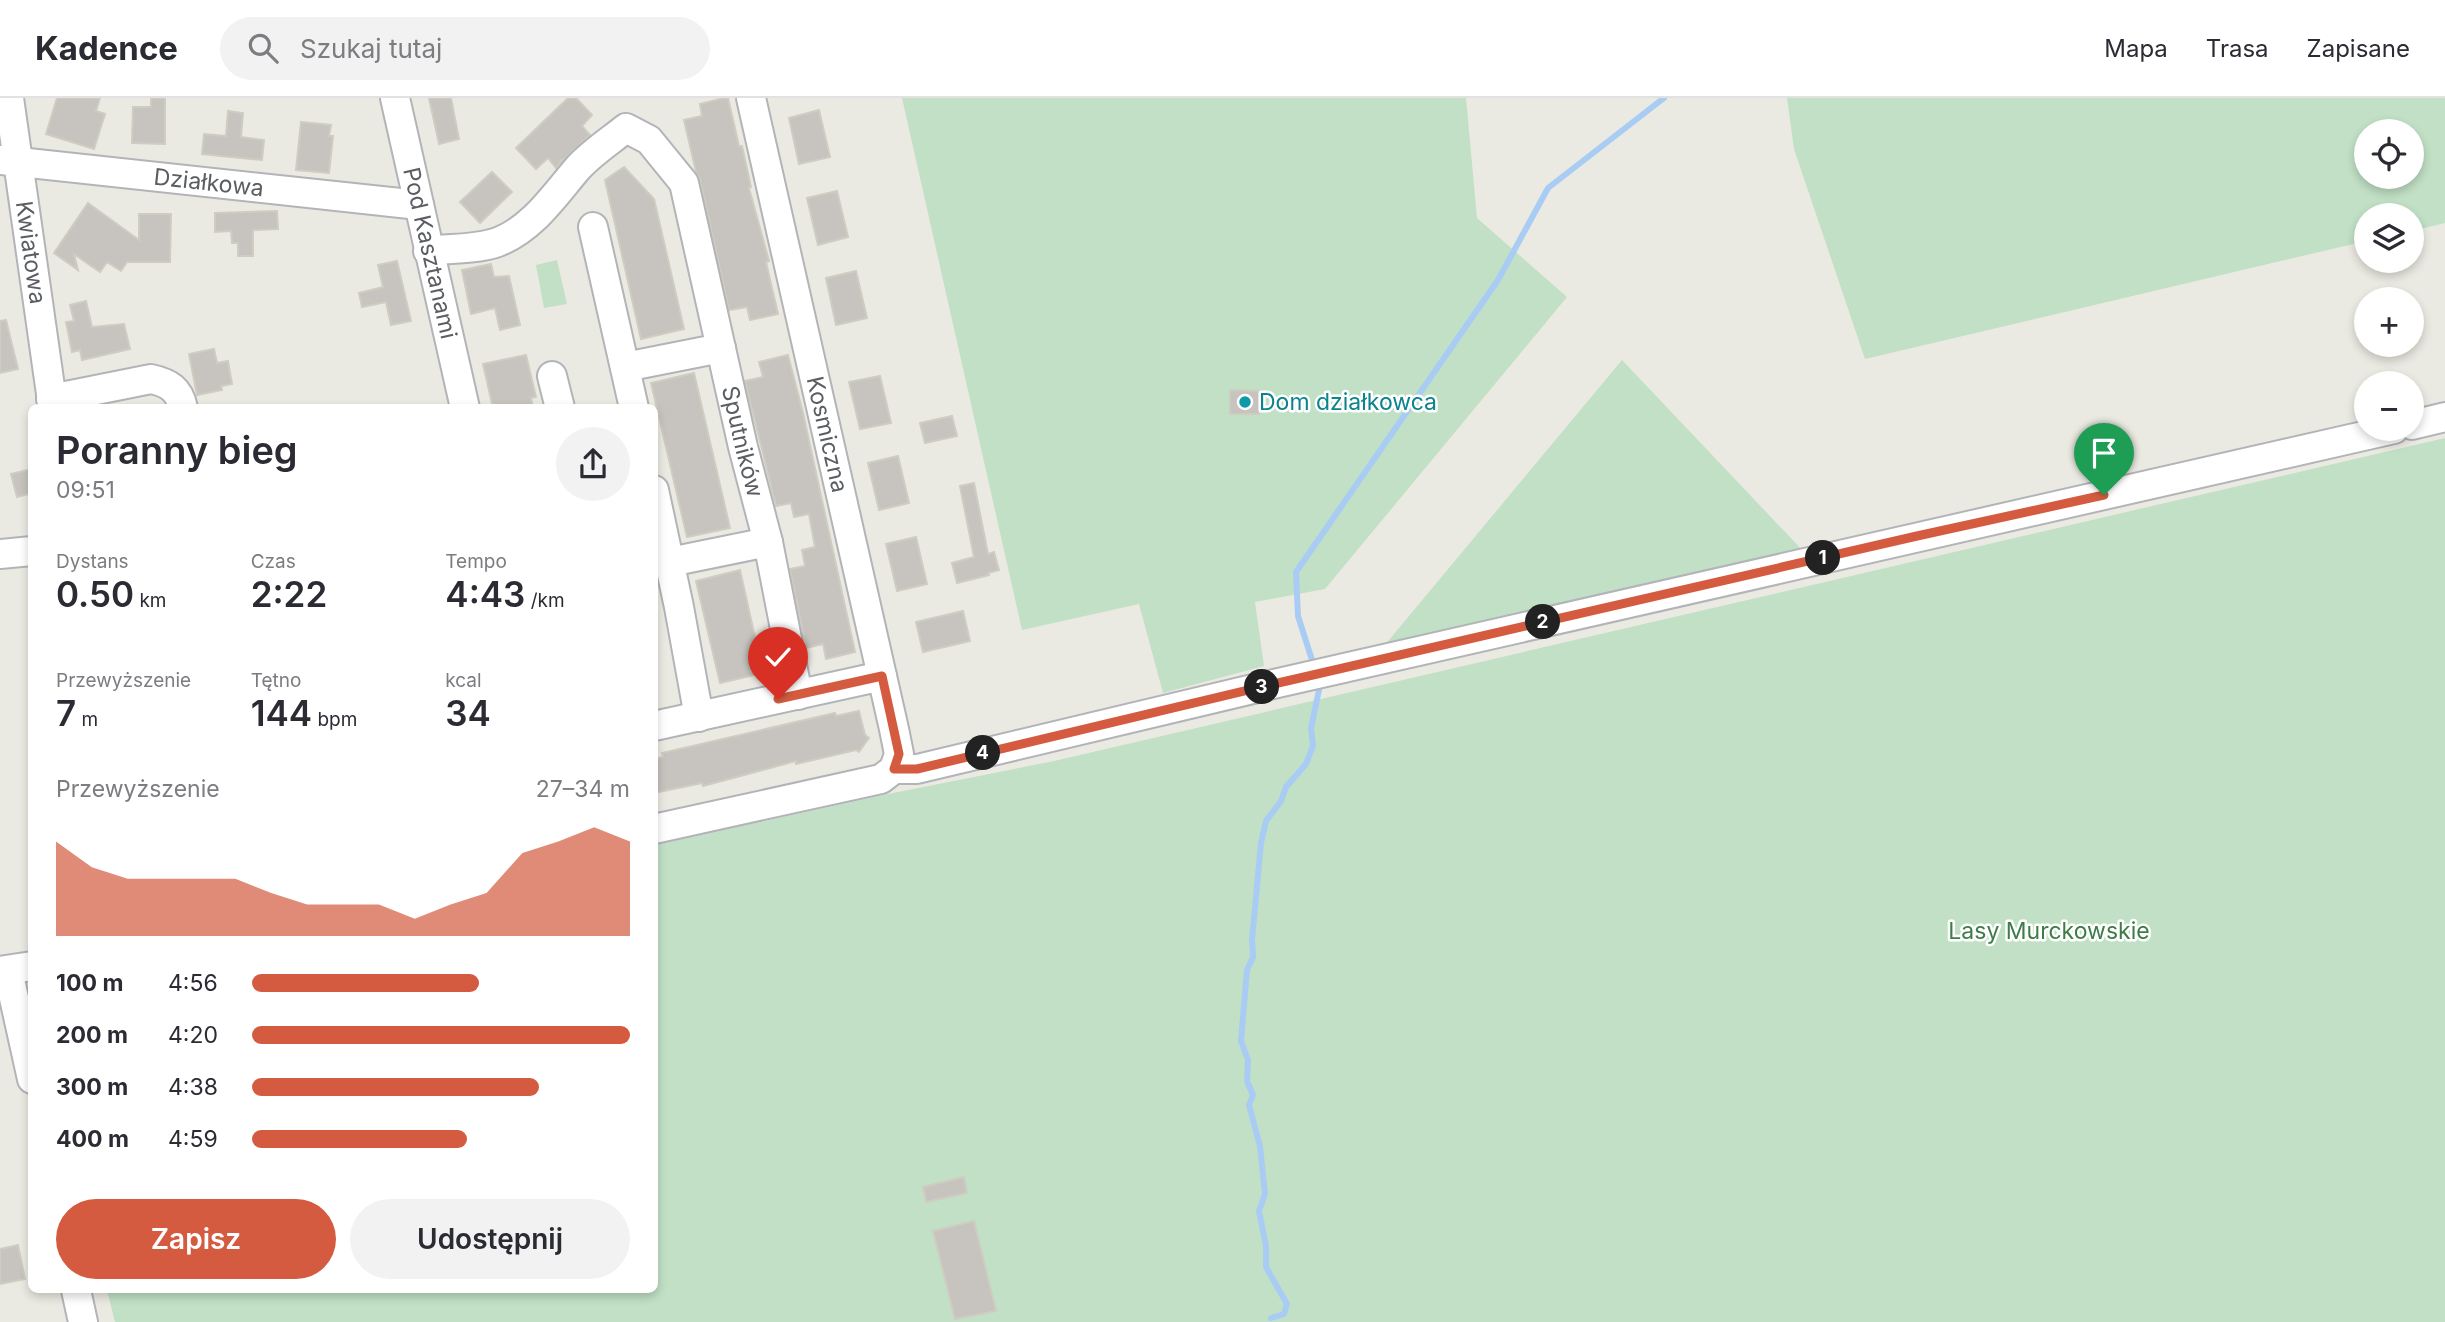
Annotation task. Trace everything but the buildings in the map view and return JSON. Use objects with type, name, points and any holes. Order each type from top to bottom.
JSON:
[{"type":"street","name":"Kwiatowa","points":[[9,98],[9,160],[52,404]]},
{"type":"street","name":"Pod Kasztanami","points":[[395,98],[464,404]]},
{"type":"street","name":"Kosmiczna","points":[[751,98],[899,754],[894,769]]},
{"type":"street","name":"Sputników","points":[[428,251],[498,242],[538,214],[560,192],[578,168],[626,128],[649,140],[684,183],[743,447],[768,542],[798,695]]},
{"type":"street","name":"Działkowa","points":[[9,160],[419,205]]},
{"type":"street","points":[[593,227],[633,404]]},
{"type":"street","points":[[625,367],[722,348]]},
{"type":"street","points":[[552,376],[559,404]]},
{"type":"street","points":[[52,404],[151,379],[166,382],[173,387],[182,404]]},
{"type":"street","points":[[2424,422],[2445,417]]},
{"type":"street","points":[[658,828],[881,779],[894,769],[917,769],[1672,592],[2354,438]]},
{"type":"street","points":[[658,508],[698,717]]},
{"type":"street","points":[[670,562],[768,542]]},
{"type":"street","points":[[0,554],[28,551]]},
{"type":"street","points":[[658,725],[882,676]]},
{"type":"street","points":[[13,970],[28,1056]]},
{"type":"street","points":[[77,1293],[83,1322]]},
{"type":"green space","points":[[902,98],[1466,98],[1477,218],[1567,297],[1325,589],[1255,602],[1264,666],[1163,693],[1139,604],[1022,630]]},
{"type":"green space","points":[[1787,98],[2445,98],[2445,223],[2424,228],[2424,203],[2354,203],[2354,244],[1865,359],[1794,149]]},
{"type":"green space","points":[[557,260],[567,304],[544,308],[536,265]]},
{"type":"green space","points":[[1622,360],[1805,553],[1384,646]]},
{"type":"green space","name":"Lasy Murckowskie","points":[[2445,438],[2445,1322],[115,1322],[108,1293],[658,1293],[658,844],[1054,761]]},
{"type":"waterway","points":[[1312,660],[1298,616],[1296,572],[1498,280],[1548,188],[1664,98]]},
{"type":"waterway","points":[[1271,1318],[1284,1314],[1287,1304],[1266,1267],[1266,1246],[1259,1211],[1265,1194],[1260,1146],[1249,1105],[1253,1095],[1247,1081],[1248,1060],[1241,1041],[1247,970],[1253,957],[1252,940],[1261,843],[1266,821],[1281,801],[1286,787],[1306,764],[1313,746],[1311,728],[1319,690]]},
{"type":"place","name":"Dom działkowca","points":[[1245,402]]},
{"type":"route","points":[[778,699],[882,676],[899,754],[894,769],[917,769],[1278,683],[2104,495]]}]
